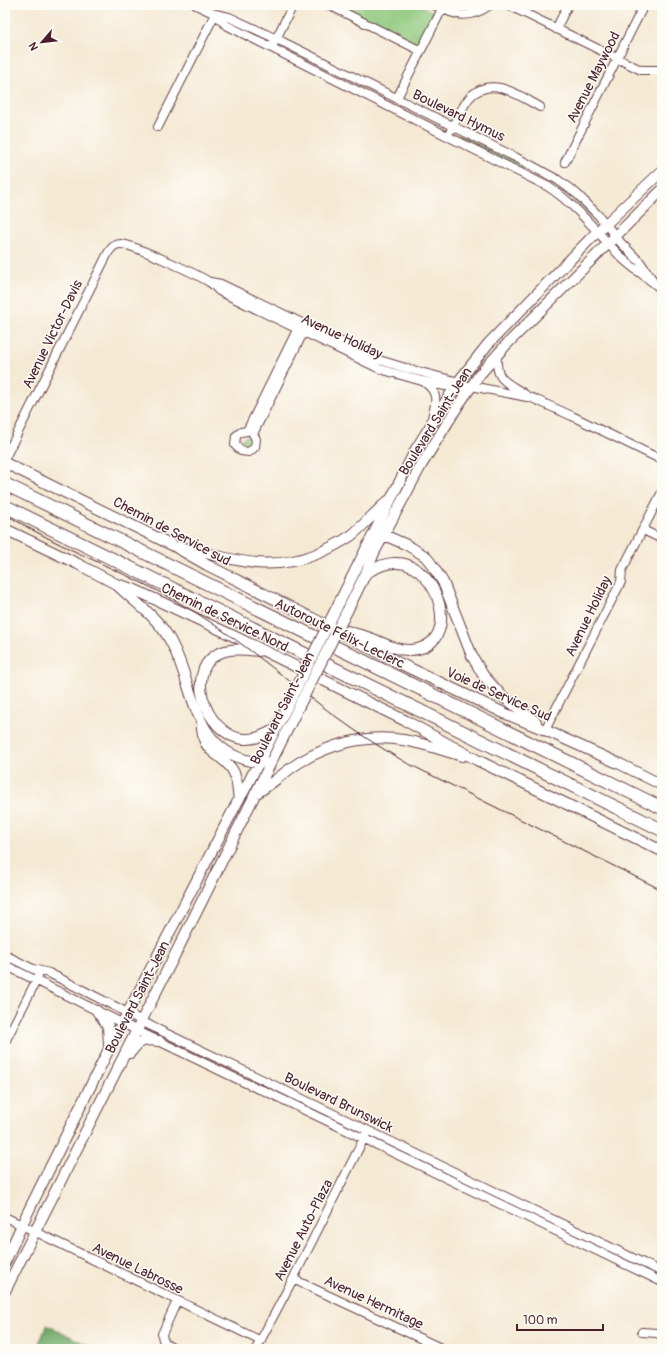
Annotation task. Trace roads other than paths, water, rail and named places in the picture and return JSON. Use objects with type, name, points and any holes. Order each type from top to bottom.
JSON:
[{"type":"highway","name":"Autoroute Félix-Leclerc","points":[[5,484],[662,808]]},
{"type":"highway","points":[[5,506],[662,830]]},
{"type":"main road","name":"Boulevard Saint-Jean","points":[[5,1292],[255,794],[270,763],[339,602],[412,458],[430,426],[474,361],[504,326],[598,232],[662,171]]},
{"type":"main road","name":"Boulevard Saint-Jean","points":[[5,1262],[122,1023],[238,799],[244,791],[276,729],[297,698],[349,607],[384,535],[438,437],[471,386],[498,354],[662,190]]},
{"type":"main road","name":"Chemin de Service sud","points":[[5,463],[172,545],[212,568],[326,625]]},
{"type":"main road","points":[[172,545],[255,564],[292,562],[323,551],[345,540],[392,498]]},
{"type":"main road","name":"Chemin de Service Nord","points":[[5,528],[116,584],[133,588],[265,651],[406,721],[477,760],[662,851]]},
{"type":"main road","points":[[372,537],[384,535],[414,548],[430,562],[441,578],[472,656],[483,676],[508,701],[545,730]]},
{"type":"main road","points":[[326,625],[404,650],[421,648],[436,636],[441,624],[440,604],[433,589],[423,576],[409,566],[397,563],[384,564],[366,573]]},
{"type":"main road","points":[[116,584],[128,597],[152,616],[168,637],[183,671],[201,723],[204,740],[212,750],[227,763],[234,773],[237,783],[238,799]]},
{"type":"main road","name":"Voie de Service Sud","points":[[326,625],[504,713],[545,730],[662,785]]},
{"type":"main road","points":[[265,651],[242,649],[231,650],[215,656],[203,670],[201,690],[209,713],[218,725],[229,734],[239,738],[250,739],[276,729]]},
{"type":"main road","points":[[201,723],[212,739],[229,753],[240,758],[270,763]]},
{"type":"main road","points":[[255,794],[269,786],[292,767],[313,755],[335,746],[359,740],[384,738],[404,740],[477,760]]},
{"type":"main road","points":[[97,1011],[110,1031],[109,1049]]},
{"type":"main road","points":[[115,1074],[137,1044],[145,1040],[159,1041]]},
{"type":"main road","points":[[88,1092],[84,1123],[88,1127]]},
{"type":"street","name":"Boulevard Hymus","points":[[196,5],[215,14],[230,17],[276,39],[397,98],[558,180],[583,200],[606,225],[612,240]]},
{"type":"street","points":[[271,47],[293,5]]},
{"type":"street","points":[[329,5],[421,51]]},
{"type":"street","points":[[397,98],[421,51],[438,7],[458,14],[471,15],[490,5]]},
{"type":"street","points":[[508,5],[641,70],[662,70]]},
{"type":"street","points":[[556,29],[568,5]]},
{"type":"street","name":"Avenue Maywood","points":[[565,162],[644,5]]},
{"type":"street","name":"Boulevard Hymus","points":[[215,14],[226,25],[547,186],[569,202],[598,232],[612,240],[640,262],[660,288]]},
{"type":"street","points":[[158,127],[215,14]]},
{"type":"street","points":[[332,78],[337,69]]},
{"type":"street","points":[[448,136],[471,96],[487,88],[504,88],[540,107]]},
{"type":"street","name":"Avenue Holiday","points":[[114,246],[120,244],[129,245],[210,282],[219,291],[301,328],[379,360],[457,384],[532,398],[662,460]]},
{"type":"street","name":"Avenue Victor-Davis","points":[[5,458],[95,277],[109,251],[114,246]]},
{"type":"street","points":[[250,432],[295,334],[301,328]]},
{"type":"street","name":"Avenue Holiday","points":[[301,328],[372,365],[422,381],[445,386],[457,384]]},
{"type":"street","points":[[498,354],[497,370],[501,378],[532,398]]},
{"type":"street","points":[[422,381],[433,389],[436,396],[430,426]]},
{"type":"street","name":"Avenue Holiday","points":[[545,730],[621,582],[622,570],[662,492]]},
{"type":"street","points":[[643,530],[662,539]]},
{"type":"street","name":"Boulevard Brunswick","points":[[5,955],[33,969],[49,973],[128,1014],[139,1026],[159,1041],[662,1282]]},
{"type":"street","name":"Boulevard Brunswick","points":[[5,965],[122,1023],[139,1026],[368,1131],[662,1272]]},
{"type":"street","points":[[5,1042],[41,971]]},
{"type":"street","name":"Avenue Auto-Plaza","points":[[256,1349],[293,1280],[368,1131]]},
{"type":"street","name":"Avenue Labrosse","points":[[5,1218],[261,1340]]},
{"type":"street","name":"Avenue Hermitage","points":[[293,1280],[444,1349]]},
{"type":"street","points":[[175,1349],[165,1344],[162,1337],[162,1332],[177,1301]]},
{"type":"street","points":[[642,1332],[657,1333],[662,1336]]},
{"type":"street","points":[[422,1349],[426,1341]]},
{"type":"tram line","points":[[5,514],[53,541],[151,587],[198,614],[236,640],[353,729],[405,762],[662,890]]}]
